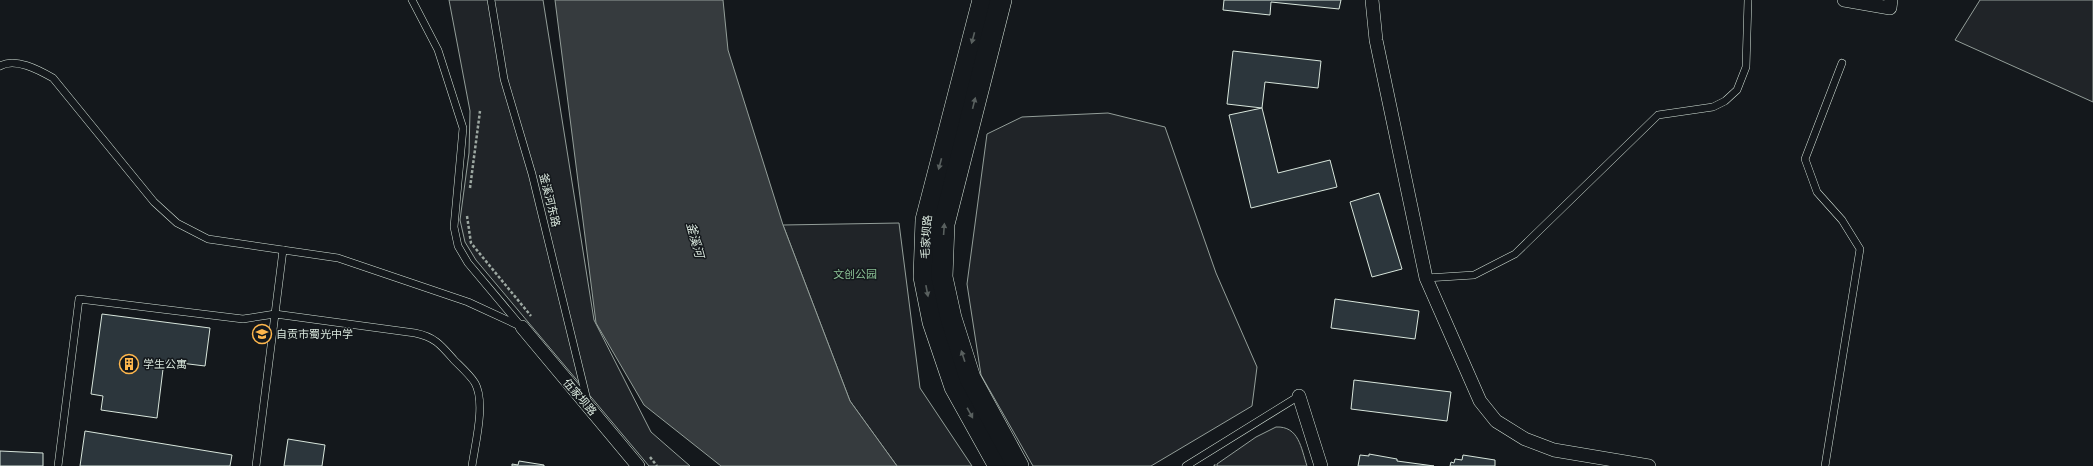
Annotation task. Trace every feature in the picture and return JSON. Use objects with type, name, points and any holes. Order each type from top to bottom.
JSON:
[{"type":"main road","name":"毛家坝路","points":[[983,0],[926,220],[924,277],[933,322],[955,387],[999,466]]},
{"type":"main road","name":"毛家坝路","points":[[1001,0],[944,224],[942,278],[951,318],[970,378],[1018,466]]},
{"type":"street","points":[[1372,0],[1376,40],[1426,278],[1480,401],[1496,421],[1525,439],[1554,450],[1649,466]]},
{"type":"street","points":[[1844,0],[1890,8],[1891,0]]},
{"type":"street","name":"伍家坝路","points":[[522,327],[638,466]]},
{"type":"street","points":[[1299,396],[1321,466]]},
{"type":"lane","points":[[412,0],[438,50],[463,128],[454,227],[458,246],[468,263],[522,327]]},
{"type":"lane","name":"釜溪河东路","points":[[492,0],[504,79],[532,174],[588,405]]},
{"type":"lane","points":[[1426,278],[1474,275],[1515,254],[1658,115],[1713,107],[1725,101],[1738,90],[1746,67],[1748,0]]},
{"type":"lane","points":[[0,66],[5,63],[35,68],[53,78],[154,202],[177,223],[208,239],[338,258],[468,302],[522,327]]},
{"type":"lane","points":[[1826,466],[1860,249],[1842,220],[1817,192],[1805,159],[1842,63]]},
{"type":"lane","points":[[256,466],[282,250]]},
{"type":"lane","points":[[58,466],[79,299],[243,320],[275,314],[428,336],[439,343],[475,383],[480,402],[472,466]]},
{"type":"lane","points":[[1186,466],[1299,396]]},
{"type":"path","points":[[470,189],[480,111]]},
{"type":"path","points":[[467,212],[471,243],[534,319]]},
{"type":"path","points":[[648,455],[657,466]]},
{"type":"green space","points":[[449,0],[543,0],[594,320],[651,432],[690,466],[649,466],[476,260],[465,242],[460,220],[469,153],[470,111]]},
{"type":"green space","points":[[1980,0],[2093,0],[2093,102],[1955,40]]},
{"type":"green space","points":[[1108,113],[1165,127],[1216,273],[1257,367],[1252,406],[1151,466],[1033,466],[981,375],[967,284],[987,134],[1022,117]]},
{"type":"green space","name":"文创公园","points":[[899,223],[920,388],[972,466],[897,466],[850,401],[783,225]]},
{"type":"green space","points":[[1276,427],[1290,430],[1298,439],[1307,466],[1217,466],[1217,464],[1256,437]]},
{"type":"water","name":"釜溪河","points":[[555,0],[723,0],[728,50],[783,225],[850,401],[897,466],[721,466],[644,405],[596,323]]},
{"type":"building","points":[[1224,0],[1341,0],[1339,9],[1271,2],[1270,15],[1223,10]]},
{"type":"building","points":[[1233,51],[1321,61],[1318,88],[1265,82],[1262,108],[1227,104]]},
{"type":"building","points":[[1262,108],[1278,173],[1330,160],[1337,187],[1251,208],[1229,115]]},
{"type":"building","points":[[1379,193],[1402,269],[1372,277],[1350,202]]},
{"type":"building","points":[[1335,299],[1419,311],[1415,339],[1331,328]]},
{"type":"building","name":"学生公寓","points":[[102,314],[210,328],[205,366],[164,361],[157,418],[101,410],[103,396],[91,394]]},
{"type":"building","points":[[1354,380],[1451,392],[1447,421],[1351,409]]},
{"type":"building","points":[[85,431],[232,455],[230,466],[80,466]]},
{"type":"building","points":[[288,439],[325,445],[322,466],[284,466]]},
{"type":"building","points":[[0,451],[43,453],[43,466],[0,466]]},
{"type":"building","points":[[1369,454],[1397,459],[1397,461],[1434,466],[1358,466],[1360,455],[1369,456]]},
{"type":"building","points":[[1463,455],[1495,460],[1495,466],[1450,466],[1451,462],[1454,463],[1455,459],[1462,460]]},
{"type":"building","points":[[519,461],[544,466],[512,466],[512,464],[518,465]]},
{"type":"place","name":"自贡市蜀光中学","points":[[262,334]]},
{"type":"place","name":"学生公寓","points":[[129,364]]}]
